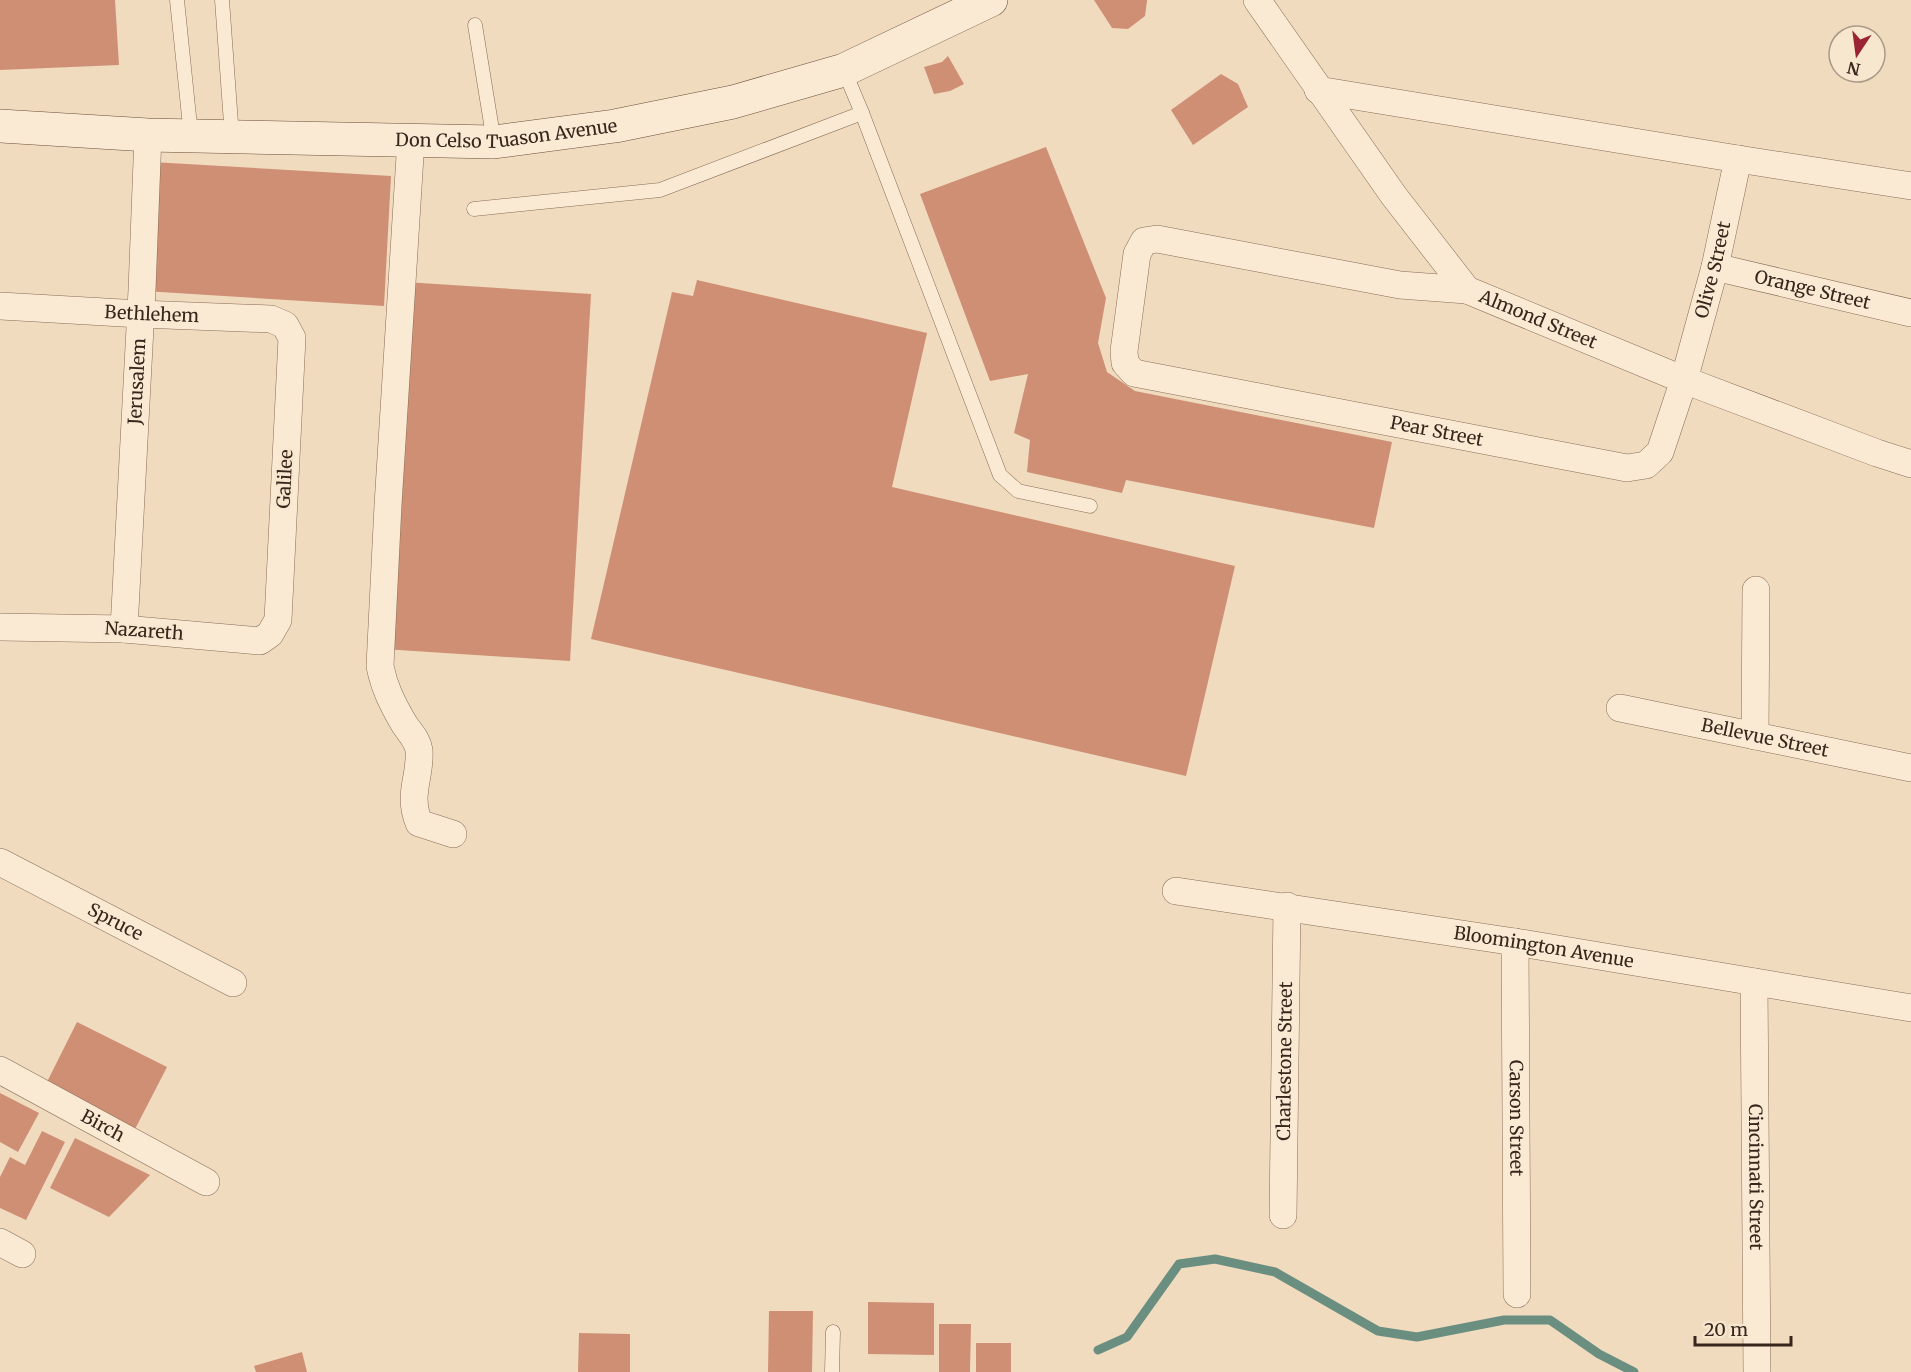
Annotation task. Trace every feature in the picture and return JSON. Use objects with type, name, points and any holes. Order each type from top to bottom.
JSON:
[{"type":"street","name":"Don Celso Tuason Avenue","points":[[0,126],[147,135],[494,142],[615,126],[733,102],[844,70],[991,0]]},
{"type":"street","name":"Almond Street","points":[[1257,0],[1394,196],[1467,290],[1684,380],[1911,464]]},
{"type":"street","points":[[1318,90],[1911,186]]},
{"type":"street","name":"Jerusalem","points":[[124,629],[147,135]]},
{"type":"street","points":[[411,140],[380,666],[386,691],[404,725],[417,742],[419,750],[413,809],[419,823],[453,834]]},
{"type":"street","name":"Olive Street","points":[[1684,380],[1714,267],[1738,159]]},
{"type":"street","name":"Pear Street","points":[[1467,290],[1400,285],[1157,238],[1144,241],[1137,254],[1124,351],[1125,363],[1134,373],[1627,468],[1646,465],[1660,452],[1684,380]]},
{"type":"street","name":"Orange Street","points":[[1714,267],[1911,313]]},
{"type":"street","name":"Bethlehem","points":[[0,306],[271,319],[285,324],[292,338]]},
{"type":"street","name":"Galilee","points":[[278,620],[292,338]]},
{"type":"street","points":[[1755,736],[1756,591]]},
{"type":"street","name":"Nazareth","points":[[0,627],[124,629],[260,641],[270,634],[278,620]]},
{"type":"street","name":"Bellevue Street","points":[[1620,708],[1911,768]]},
{"type":"street","name":"Spruce","points":[[0,862],[233,983]]},
{"type":"street","name":"Bloomington Avenue","points":[[1176,891],[1515,942],[1911,1008]]},
{"type":"street","name":"Charlestone Street","points":[[1283,1215],[1287,906]]},
{"type":"street","name":"Carson Street","points":[[1515,942],[1517,1294]]},
{"type":"street","name":"Cincinnati Street","points":[[1754,982],[1757,1372]]},
{"type":"street","name":"Birch","points":[[0,1070],[206,1182]]},
{"type":"lane","points":[[177,0],[191,136]]},
{"type":"lane","points":[[222,0],[232,137]]},
{"type":"lane","points":[[475,25],[494,142]]},
{"type":"lane","points":[[844,70],[1000,475],[1018,490],[1090,506]]},
{"type":"lane","points":[[474,209],[660,190],[862,113]]},
{"type":"lane","points":[[832,1372],[833,1332]]},
{"type":"building","points":[[0,0],[115,0],[119,65],[0,70]]},
{"type":"building","points":[[1094,0],[1147,0],[1145,16],[1128,29],[1112,28]]},
{"type":"building","points":[[948,56],[964,84],[950,91],[934,94],[924,67],[942,62]]},
{"type":"building","points":[[1221,74],[1238,84],[1248,107],[1193,145],[1171,110]]},
{"type":"building","points":[[1046,147],[1106,298],[1098,343],[1107,372],[1135,391],[1392,442],[1374,528],[1126,480],[1122,493],[1027,472],[1030,440],[1014,433],[1028,374],[990,381],[920,194]]},
{"type":"building","points":[[152,162],[391,176],[384,306],[144,291]]},
{"type":"building","points":[[697,280],[927,333],[892,487],[1235,566],[1186,776],[591,639],[672,292],[693,296]]},
{"type":"building","points":[[405,282],[591,294],[570,661],[383,649]]},
{"type":"building","points":[[77,1022],[167,1067],[134,1131],[45,1086]]},
{"type":"building","points":[[0,1093],[39,1113],[18,1152],[0,1142]]},
{"type":"building","points":[[42,1131],[65,1142],[26,1220],[0,1208],[0,1177],[10,1157],[25,1165]]},
{"type":"building","points":[[75,1138],[150,1175],[109,1217],[50,1188]]},
{"type":"building","points":[[868,1302],[934,1303],[934,1355],[868,1354]]},
{"type":"building","points":[[769,1311],[813,1311],[812,1372],[768,1372]]},
{"type":"building","points":[[939,1324],[971,1324],[970,1372],[939,1372]]},
{"type":"building","points":[[579,1333],[630,1334],[630,1372],[578,1372]]},
{"type":"building","points":[[976,1343],[1011,1343],[1011,1372],[976,1372]]},
{"type":"building","points":[[302,1352],[307,1372],[256,1372],[254,1366]]},
{"type":"waterway","points":[[1098,1350],[1127,1337],[1179,1264],[1215,1259],[1275,1272],[1378,1331],[1417,1337],[1504,1320],[1550,1320],[1599,1354],[1634,1372]]}]
